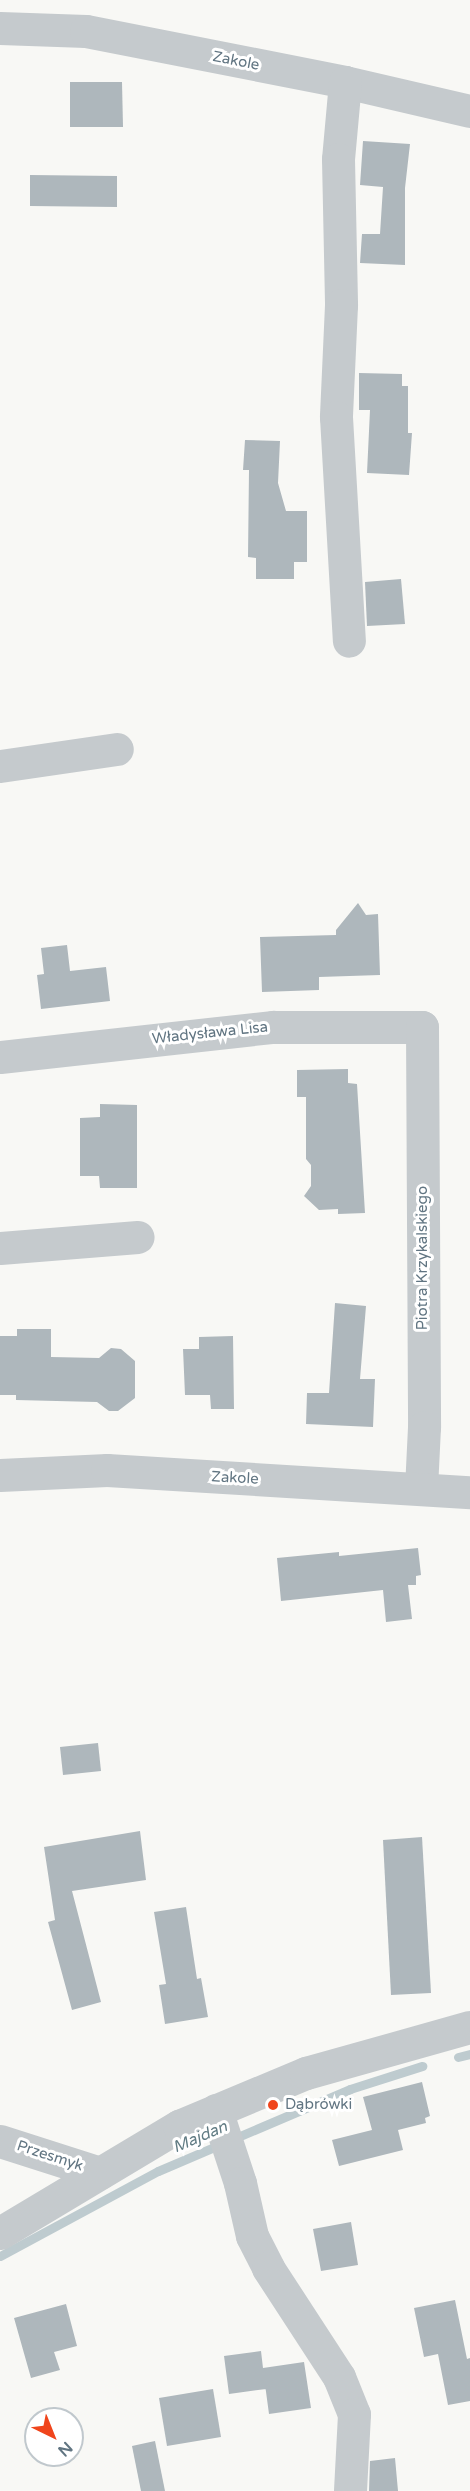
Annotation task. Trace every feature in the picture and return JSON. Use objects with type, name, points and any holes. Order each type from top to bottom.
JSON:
[{"type":"street","name":"Zakole","points":[[0,28],[86,31],[345,82],[470,111]]},
{"type":"street","points":[[345,82],[338,159],[341,305],[336,417],[349,641]]},
{"type":"street","points":[[0,766],[117,749]]},
{"type":"street","name":"Władysława Lisa","points":[[0,1057],[273,1027],[422,1027]]},
{"type":"street","name":"Piotra Krzykalskiego","points":[[421,1489],[424,1427],[422,1027]]},
{"type":"street","points":[[0,1248],[138,1237]]},
{"type":"street","name":"Zakole","points":[[0,1475],[107,1470],[470,1492]]},
{"type":"street","points":[[0,2233],[179,2126],[222,2130],[306,2073],[470,2027]]},
{"type":"street","points":[[222,2130],[240,2182],[252,2236],[268,2268],[339,2377],[354,2414],[350,2491]]},
{"type":"street","name":"Przesmyk","points":[[0,2141],[100,2173]]},
{"type":"building","points":[[70,82],[122,82],[123,127],[70,127]]},
{"type":"building","points":[[363,141],[410,144],[405,188],[405,265],[360,263],[362,234],[380,234],[383,187],[360,185]]},
{"type":"building","points":[[30,175],[117,176],[117,207],[30,206]]},
{"type":"building","points":[[359,373],[402,374],[402,386],[408,386],[408,433],[412,433],[409,475],[367,473],[370,410],[359,410]]},
{"type":"building","points":[[245,440],[280,441],[278,483],[286,511],[307,511],[307,562],[294,562],[294,579],[256,579],[256,558],[248,557],[249,470],[243,470]]},
{"type":"building","points":[[401,579],[405,624],[367,626],[365,582]]},
{"type":"building","points":[[358,903],[366,915],[378,914],[380,975],[319,977],[319,990],[262,992],[260,937],[336,935],[336,930]]},
{"type":"building","points":[[67,945],[70,971],[106,967],[110,1001],[41,1009],[37,975],[44,974],[41,948]]},
{"type":"building","points":[[348,1069],[348,1083],[357,1084],[365,1213],[338,1214],[338,1209],[319,1210],[304,1196],[311,1186],[311,1165],[306,1159],[306,1097],[297,1097],[297,1070]]},
{"type":"building","points":[[100,1104],[137,1105],[137,1188],[100,1188],[99,1176],[80,1176],[80,1118],[100,1117]]},
{"type":"building","points":[[335,1303],[366,1306],[360,1379],[375,1379],[373,1427],[306,1424],[307,1393],[329,1393]]},
{"type":"building","points":[[17,1329],[51,1329],[51,1357],[99,1358],[111,1348],[121,1349],[135,1361],[135,1398],[118,1411],[109,1411],[97,1402],[16,1400],[16,1395],[0,1395],[0,1336],[17,1336]]},
{"type":"building","points":[[233,1336],[234,1409],[211,1409],[210,1395],[185,1395],[183,1349],[199,1349],[199,1337]]},
{"type":"building","points":[[418,1548],[421,1575],[416,1576],[416,1585],[408,1585],[412,1619],[386,1622],[383,1590],[281,1601],[277,1558],[339,1552],[339,1556]]},
{"type":"building","points":[[98,1743],[101,1771],[63,1775],[60,1747]]},
{"type":"building","points":[[140,1831],[146,1880],[72,1891],[101,2002],[72,2010],[48,1922],[55,1920],[44,1847]]},
{"type":"building","points":[[422,1837],[431,1993],[391,1995],[383,1840]]},
{"type":"building","points":[[186,1907],[197,1979],[201,1978],[208,2017],[165,2024],[159,1985],[166,1984],[154,1912]]},
{"type":"building","points":[[422,2082],[430,2116],[425,2118],[426,2123],[398,2130],[403,2150],[339,2166],[332,2140],[372,2130],[363,2097]]},
{"type":"building","points":[[351,2222],[358,2265],[321,2271],[313,2229]]},
{"type":"building","points":[[455,2300],[467,2359],[470,2358],[470,2401],[448,2405],[438,2354],[424,2357],[414,2308]]},
{"type":"building","points":[[66,2304],[77,2346],[54,2352],[60,2370],[31,2378],[14,2318]]},
{"type":"building","points":[[261,2351],[263,2368],[304,2362],[311,2408],[269,2414],[266,2389],[229,2394],[224,2356]]},
{"type":"building","points":[[213,2389],[221,2437],[167,2446],[159,2398]]},
{"type":"building","points":[[155,2441],[165,2491],[141,2491],[132,2446]]},
{"type":"building","points":[[395,2458],[398,2491],[369,2491],[370,2461]]},
{"type":"waterway","name":"Majdan","points":[[458,2057],[470,2054]]},
{"type":"waterway","name":"Majdan","points":[[0,2256],[158,2171],[350,2089],[422,2066]]},
{"type":"place","name":"Dąbrówki","points":[[273,2105]]}]
